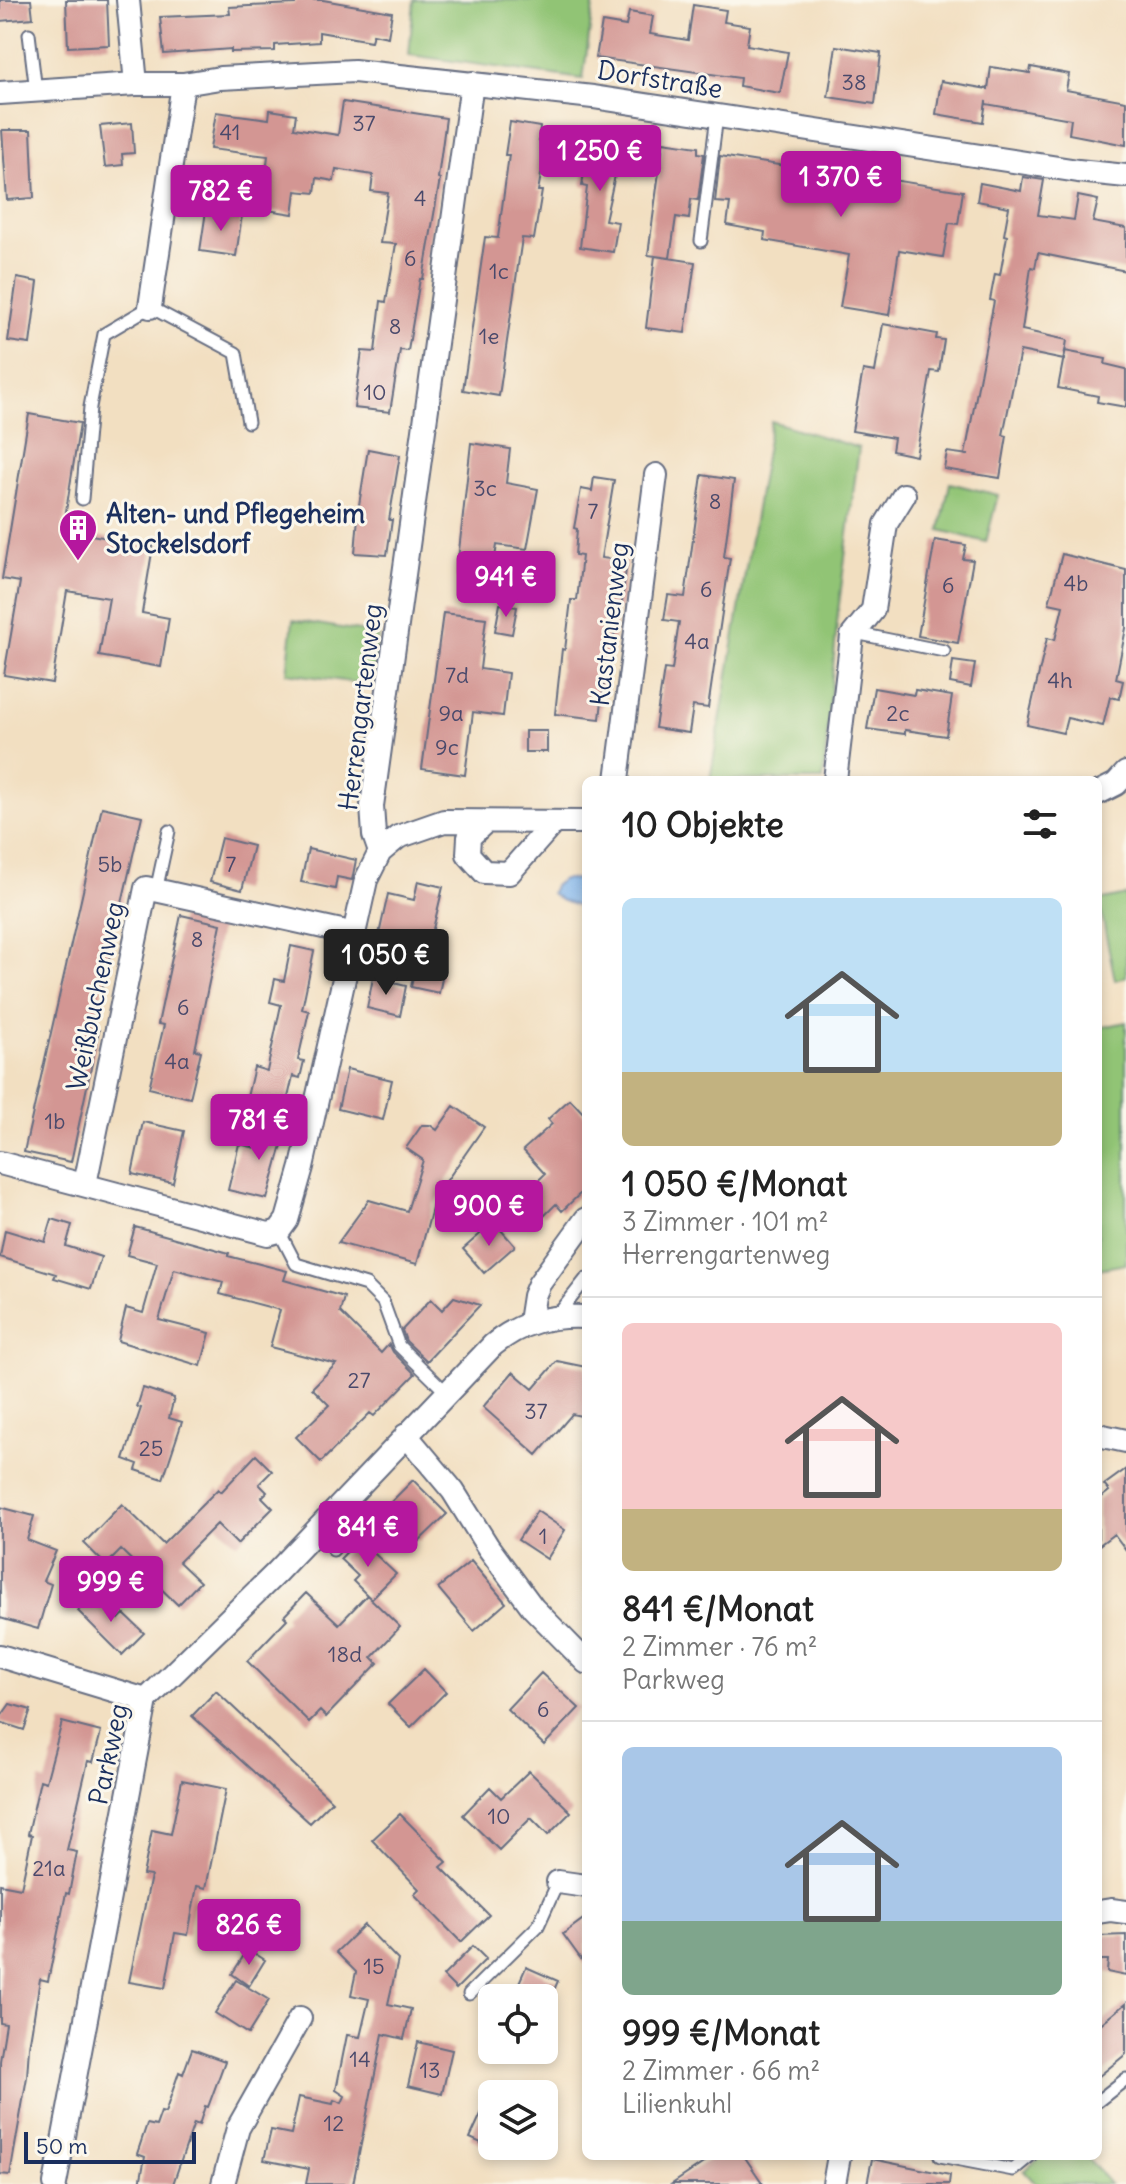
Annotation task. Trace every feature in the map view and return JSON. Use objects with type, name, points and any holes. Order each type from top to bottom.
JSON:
[{"type":"street","points":[[128,0],[136,84]]},
{"type":"street","name":"Dorfstraße","points":[[0,93],[354,71],[593,97],[1126,176]]},
{"type":"street","name":"Herrengartenweg","points":[[380,852],[374,835],[372,806],[472,83]]},
{"type":"street","points":[[150,307],[183,84]]},
{"type":"street","name":"Kastanienweg","points":[[618,776],[656,475]]},
{"type":"street","points":[[836,776],[855,633],[873,610],[886,524],[904,495]]},
{"type":"street","points":[[1102,791],[1116,784],[1126,773]]},
{"type":"street","points":[[0,1163],[268,1234],[279,1231],[287,1220],[302,1167],[366,880],[380,852],[398,837],[444,821],[582,822]]},
{"type":"street","points":[[485,822],[469,837],[468,854],[484,872],[509,873],[554,822]]},
{"type":"street","name":"Weißbuchenweg","points":[[85,1184],[146,888],[355,934]]},
{"type":"street","points":[[530,1322],[539,1284],[582,1225]]},
{"type":"street","name":"Parkweg","points":[[55,2184],[146,1700],[276,1573],[493,1345],[530,1322],[557,1316],[582,1317]]},
{"type":"street","points":[[406,1435],[453,1491],[488,1547],[533,1608],[582,1658]]},
{"type":"street","points":[[1102,1436],[1126,1441]]},
{"type":"street","points":[[0,1656],[146,1700]]},
{"type":"street","points":[[558,1882],[582,1885]]},
{"type":"street","points":[[1102,1911],[1126,1912]]},
{"type":"street","points":[[223,2184],[238,2128],[300,2018]]},
{"type":"street","points":[[834,2184],[838,2160]]},
{"type":"lane","points":[[29,34],[36,91]]},
{"type":"lane","points":[[701,241],[717,116]]},
{"type":"lane","points":[[82,499],[90,407],[104,334],[150,307],[236,353],[248,422]]},
{"type":"lane","points":[[855,633],[944,651]]},
{"type":"lane","points":[[156,891],[169,831]]},
{"type":"lane","points":[[279,1231],[296,1264],[366,1285],[383,1302],[399,1346],[447,1393]]},
{"type":"lane","points":[[557,1316],[582,1283]]},
{"type":"lane","points":[[331,1516],[346,1534],[333,1550]]},
{"type":"lane","points":[[469,1994],[538,1926],[558,1882]]},
{"type":"lane","points":[[1102,2098],[1126,2079]]},
{"type":"lane","points":[[961,2160],[1013,2170],[1025,2160]]},
{"type":"green space","points":[[414,0],[594,0],[583,79],[409,55]]},
{"type":"green space","points":[[771,421],[859,448],[838,612],[823,776],[711,776]]},
{"type":"green space","points":[[950,483],[998,495],[986,542],[940,530]]},
{"type":"green space","points":[[293,620],[378,634],[372,685],[287,673]]},
{"type":"green space","points":[[1126,895],[1126,977],[1115,980],[1102,916],[1102,900]]},
{"type":"green space","points":[[1126,1022],[1126,1264],[1102,1268],[1102,1027]]},
{"type":"green space","points":[[1037,2160],[1089,2160],[1110,2184],[1036,2184],[1024,2171]]},
{"type":"water","points":[[563,879],[582,880],[582,908],[560,900],[551,893]]},
{"type":"building","points":[[0,0],[31,0],[33,18],[0,21]]},
{"type":"building","points":[[66,0],[107,0],[109,45],[68,47]]},
{"type":"building","points":[[295,0],[323,0],[392,12],[388,37],[373,34],[371,41],[319,32],[319,42],[275,45],[275,51],[231,52],[231,49],[164,54],[160,17],[230,14],[229,7],[295,4]]},
{"type":"building","points":[[693,5],[726,10],[724,22],[750,26],[747,45],[788,52],[780,93],[739,86],[740,78],[596,58],[602,22],[626,26],[629,12],[653,16],[650,34],[688,40]]},
{"type":"building","points":[[836,46],[881,53],[875,104],[828,97]]},
{"type":"building","points":[[991,67],[1030,73],[1031,67],[1069,74],[1066,90],[1126,101],[1126,145],[1069,134],[1071,119],[986,104],[986,101],[983,122],[936,114],[941,81],[988,89]]},
{"type":"building","points":[[343,102],[446,118],[440,179],[423,279],[420,279],[408,351],[400,350],[390,412],[354,408],[362,351],[375,352],[381,301],[386,302],[396,244],[380,243],[388,193],[371,191],[373,175],[336,169],[334,181],[317,178],[315,193],[296,191],[293,214],[261,209],[268,156],[210,149],[216,112],[269,119],[270,110],[296,114],[294,128],[338,135]]},
{"type":"building","points":[[510,122],[540,127],[539,141],[547,142],[538,191],[542,191],[534,239],[522,238],[499,396],[463,390],[485,237],[498,238],[509,155],[505,155]]},
{"type":"building","points":[[132,123],[134,153],[122,154],[123,165],[105,167],[100,126]]},
{"type":"building","points":[[2,130],[31,130],[34,198],[7,200]]},
{"type":"building","points":[[589,135],[623,140],[605,220],[618,222],[613,252],[580,247],[587,187],[582,186]]},
{"type":"building","points":[[663,142],[698,147],[698,153],[704,154],[698,200],[691,199],[689,219],[676,217],[670,258],[648,255]]},
{"type":"building","points":[[720,156],[850,176],[851,170],[873,174],[873,177],[963,191],[958,224],[949,223],[943,257],[899,250],[889,315],[840,307],[849,255],[764,240],[765,232],[727,225],[730,203],[715,202]]},
{"type":"building","points":[[1023,177],[1044,180],[1038,215],[1074,220],[1078,196],[1098,200],[1093,222],[1126,228],[1126,271],[1038,253],[1035,268],[1031,267],[1022,330],[1067,340],[1064,360],[1020,351],[1003,435],[1007,436],[1000,478],[944,469],[947,452],[965,454],[994,301],[990,300],[995,274],[1000,275],[1007,236],[1004,235],[1009,207],[977,201],[980,183],[1021,191]]},
{"type":"building","points":[[206,211],[242,215],[236,256],[200,251]]},
{"type":"building","points":[[655,256],[695,262],[685,333],[646,328]]},
{"type":"building","points":[[17,278],[38,282],[30,344],[8,341]]},
{"type":"building","points":[[883,324],[937,334],[936,339],[944,340],[939,372],[931,371],[916,456],[892,451],[894,438],[852,431],[863,370],[875,372]]},
{"type":"building","points":[[1065,351],[1106,359],[1105,364],[1126,369],[1126,407],[1097,402],[1098,396],[1058,388]]},
{"type":"building","name":"Alten- und Pflegeheim Stockelsdorf","points":[[29,414],[80,423],[63,530],[153,546],[142,613],[169,618],[161,667],[99,656],[109,598],[67,591],[52,683],[4,675],[20,582],[2,579]]},
{"type":"building","points":[[471,443],[510,449],[506,483],[538,489],[527,549],[497,545],[491,581],[456,578]]},
{"type":"building","points":[[368,449],[400,455],[389,520],[392,520],[387,555],[355,553]]},
{"type":"building","points":[[702,475],[734,480],[724,557],[730,558],[708,708],[693,706],[689,733],[655,728],[664,669],[672,670],[679,622],[664,620],[668,595],[685,597]]},
{"type":"building","points":[[594,477],[614,480],[601,558],[627,561],[612,655],[607,655],[600,719],[555,714],[562,649],[565,650],[571,600],[577,600],[582,556],[575,555],[577,529],[574,528],[581,489],[592,491]]},
{"type":"building","points":[[935,540],[966,545],[963,559],[973,560],[958,643],[918,636]]},
{"type":"building","points":[[1062,554],[1126,570],[1126,628],[1116,679],[1123,681],[1119,699],[1110,697],[1103,726],[1067,718],[1063,733],[1027,725],[1047,638],[1055,640],[1063,606],[1049,603]]},
{"type":"building","points":[[500,604],[517,607],[512,634],[495,631]]},
{"type":"building","points":[[443,613],[486,618],[480,669],[508,673],[503,716],[473,712],[465,775],[422,769]]},
{"type":"building","points":[[953,661],[975,664],[971,687],[950,683]]},
{"type":"building","points":[[874,688],[914,695],[915,690],[952,696],[946,736],[867,729]]},
{"type":"building","points":[[525,731],[547,731],[547,752],[525,752]]},
{"type":"building","points":[[102,807],[142,816],[93,1029],[99,1030],[71,1162],[24,1152]]},
{"type":"building","points":[[221,838],[253,846],[242,890],[210,882]]},
{"type":"building","points":[[308,849],[356,860],[352,880],[337,877],[335,889],[301,882]]},
{"type":"building","points":[[418,881],[443,887],[428,950],[378,939],[388,894],[414,900]]},
{"type":"building","points":[[181,915],[221,924],[195,1050],[201,1051],[190,1098],[149,1088],[164,1025],[158,1024]]},
{"type":"building","points":[[291,946],[314,951],[302,1009],[309,1011],[298,1060],[304,1061],[300,1078],[293,1076],[283,1119],[244,1110],[254,1067],[267,1071],[281,1005],[270,1002],[275,979],[284,981]]},
{"type":"building","points":[[415,968],[443,974],[439,993],[411,987]]},
{"type":"building","points":[[373,978],[406,986],[400,1016],[367,1008]]},
{"type":"building","points":[[347,1069],[392,1080],[383,1120],[338,1109]]},
{"type":"building","points":[[570,1099],[582,1112],[582,1192],[562,1211],[556,1204],[544,1216],[523,1195],[545,1174],[523,1150],[552,1124],[548,1119]]},
{"type":"building","points":[[454,1106],[484,1127],[445,1183],[450,1185],[433,1205],[417,1264],[338,1243],[369,1200],[407,1211],[423,1160],[406,1148],[422,1125],[430,1125],[437,1130]]},
{"type":"building","points":[[269,1116],[289,1120],[267,1199],[228,1190],[239,1144],[260,1149]]},
{"type":"building","points":[[143,1122],[184,1131],[173,1183],[132,1174]]},
{"type":"building","points":[[52,1219],[72,1225],[66,1246],[101,1257],[91,1289],[54,1278],[56,1274],[0,1257],[5,1230],[45,1242]]},
{"type":"building","points":[[494,1222],[515,1246],[484,1273],[463,1249]]},
{"type":"building","points":[[135,1227],[287,1271],[284,1280],[344,1297],[340,1312],[381,1353],[389,1344],[415,1374],[374,1416],[370,1413],[321,1462],[296,1437],[329,1405],[312,1388],[336,1364],[270,1347],[280,1310],[220,1294],[223,1282],[174,1269],[159,1320],[210,1333],[201,1366],[118,1341],[126,1308],[143,1313],[157,1263],[127,1255]]},
{"type":"building","points":[[454,1297],[480,1305],[427,1361],[406,1341],[402,1330],[431,1299],[442,1310]]},
{"type":"building","points":[[557,1361],[582,1366],[582,1416],[572,1414],[537,1455],[483,1407],[513,1372],[533,1389]]},
{"type":"building","points":[[143,1388],[174,1398],[169,1418],[182,1422],[163,1479],[136,1470],[138,1464],[124,1459],[141,1408],[137,1407]]},
{"type":"building","points":[[256,1455],[272,1471],[259,1484],[267,1492],[262,1497],[273,1508],[237,1544],[217,1524],[179,1562],[200,1582],[178,1605],[121,1550],[106,1565],[84,1543],[122,1504],[163,1544],[218,1489],[221,1492]]},
{"type":"building","points":[[1126,1469],[1126,1550],[1114,1534],[1102,1543],[1102,1497],[1109,1491],[1104,1485]]},
{"type":"building","points":[[413,1480],[447,1514],[419,1541],[386,1507]]},
{"type":"building","points":[[0,1507],[34,1516],[27,1540],[56,1551],[43,1581],[51,1584],[38,1629],[0,1618]]},
{"type":"building","points":[[537,1511],[565,1530],[547,1559],[518,1540]]},
{"type":"building","points":[[359,1539],[396,1574],[371,1599],[353,1581],[358,1576],[340,1559]]},
{"type":"building","points":[[471,1561],[506,1603],[474,1631],[438,1588]]},
{"type":"building","points":[[91,1592],[119,1619],[124,1614],[144,1633],[122,1655],[78,1611]]},
{"type":"building","points":[[306,1593],[339,1624],[367,1595],[400,1627],[372,1657],[378,1663],[326,1717],[320,1711],[309,1722],[247,1661],[287,1619],[284,1616]]},
{"type":"building","points":[[424,1669],[446,1692],[411,1727],[388,1704]]},
{"type":"building","points":[[541,1673],[579,1708],[544,1745],[507,1709]]},
{"type":"building","points":[[216,1691],[332,1801],[310,1823],[192,1716]]},
{"type":"building","points":[[10,1704],[31,1710],[24,1730],[0,1722]]},
{"type":"building","points":[[62,1722],[101,1732],[93,1762],[88,1761],[67,1850],[77,1852],[48,1981],[40,1979],[10,2175],[0,2174],[0,2061],[6,2024],[0,2023],[0,1884],[21,1888],[32,1835],[28,1834],[40,1780],[46,1782]]},
{"type":"building","points":[[529,1771],[571,1812],[548,1835],[531,1818],[499,1850],[463,1815],[490,1787],[501,1798]]},
{"type":"building","points":[[182,1780],[226,1789],[206,1888],[197,1886],[188,1935],[175,1933],[165,1988],[129,1982],[151,1876],[143,1875],[152,1830],[171,1834]]},
{"type":"building","points":[[400,1814],[447,1862],[441,1867],[489,1915],[461,1942],[414,1894],[419,1889],[372,1840]]},
{"type":"building","points":[[582,1920],[582,1960],[563,1934]]},
{"type":"building","points":[[364,1925],[398,1960],[388,2004],[411,2009],[404,2039],[383,2034],[353,2184],[306,2184],[309,2169],[264,2160],[271,2130],[291,2134],[299,2097],[333,2104],[334,2100],[342,2103],[345,2096],[336,2090],[347,2035],[360,2037],[369,1999],[351,1995],[356,1972],[336,1952]]},
{"type":"building","points":[[1126,1935],[1126,1976],[1107,1972],[1108,1960],[1102,1960],[1102,1936]]},
{"type":"building","points":[[473,1946],[486,1959],[456,1989],[443,1976]]},
{"type":"building","points":[[248,1949],[265,1960],[249,1986],[232,1974]]},
{"type":"building","points":[[526,1967],[558,1981],[557,1984],[518,1984]]},
{"type":"building","points":[[236,1980],[269,2000],[248,2034],[215,2013]]},
{"type":"building","points":[[1126,2003],[1126,2054],[1102,2074],[1102,2023]]},
{"type":"building","points":[[418,2042],[452,2050],[442,2094],[408,2086]]},
{"type":"building","points":[[192,2049],[225,2061],[208,2107],[205,2106],[199,2125],[194,2123],[173,2184],[140,2184],[145,2157],[137,2154],[147,2124],[156,2126],[161,2112],[165,2113],[179,2072],[183,2074]]},
{"type":"building","points":[[478,2121],[478,2142],[470,2138]]},
{"type":"building","points":[[708,2160],[747,2160],[763,2184],[672,2184]]},
{"type":"building","points":[[872,2160],[950,2175],[949,2184],[867,2184]]},
{"type":"place","name":"Alten- und Pflegeheim Stockelsdorf","points":[[78,562]]}]
